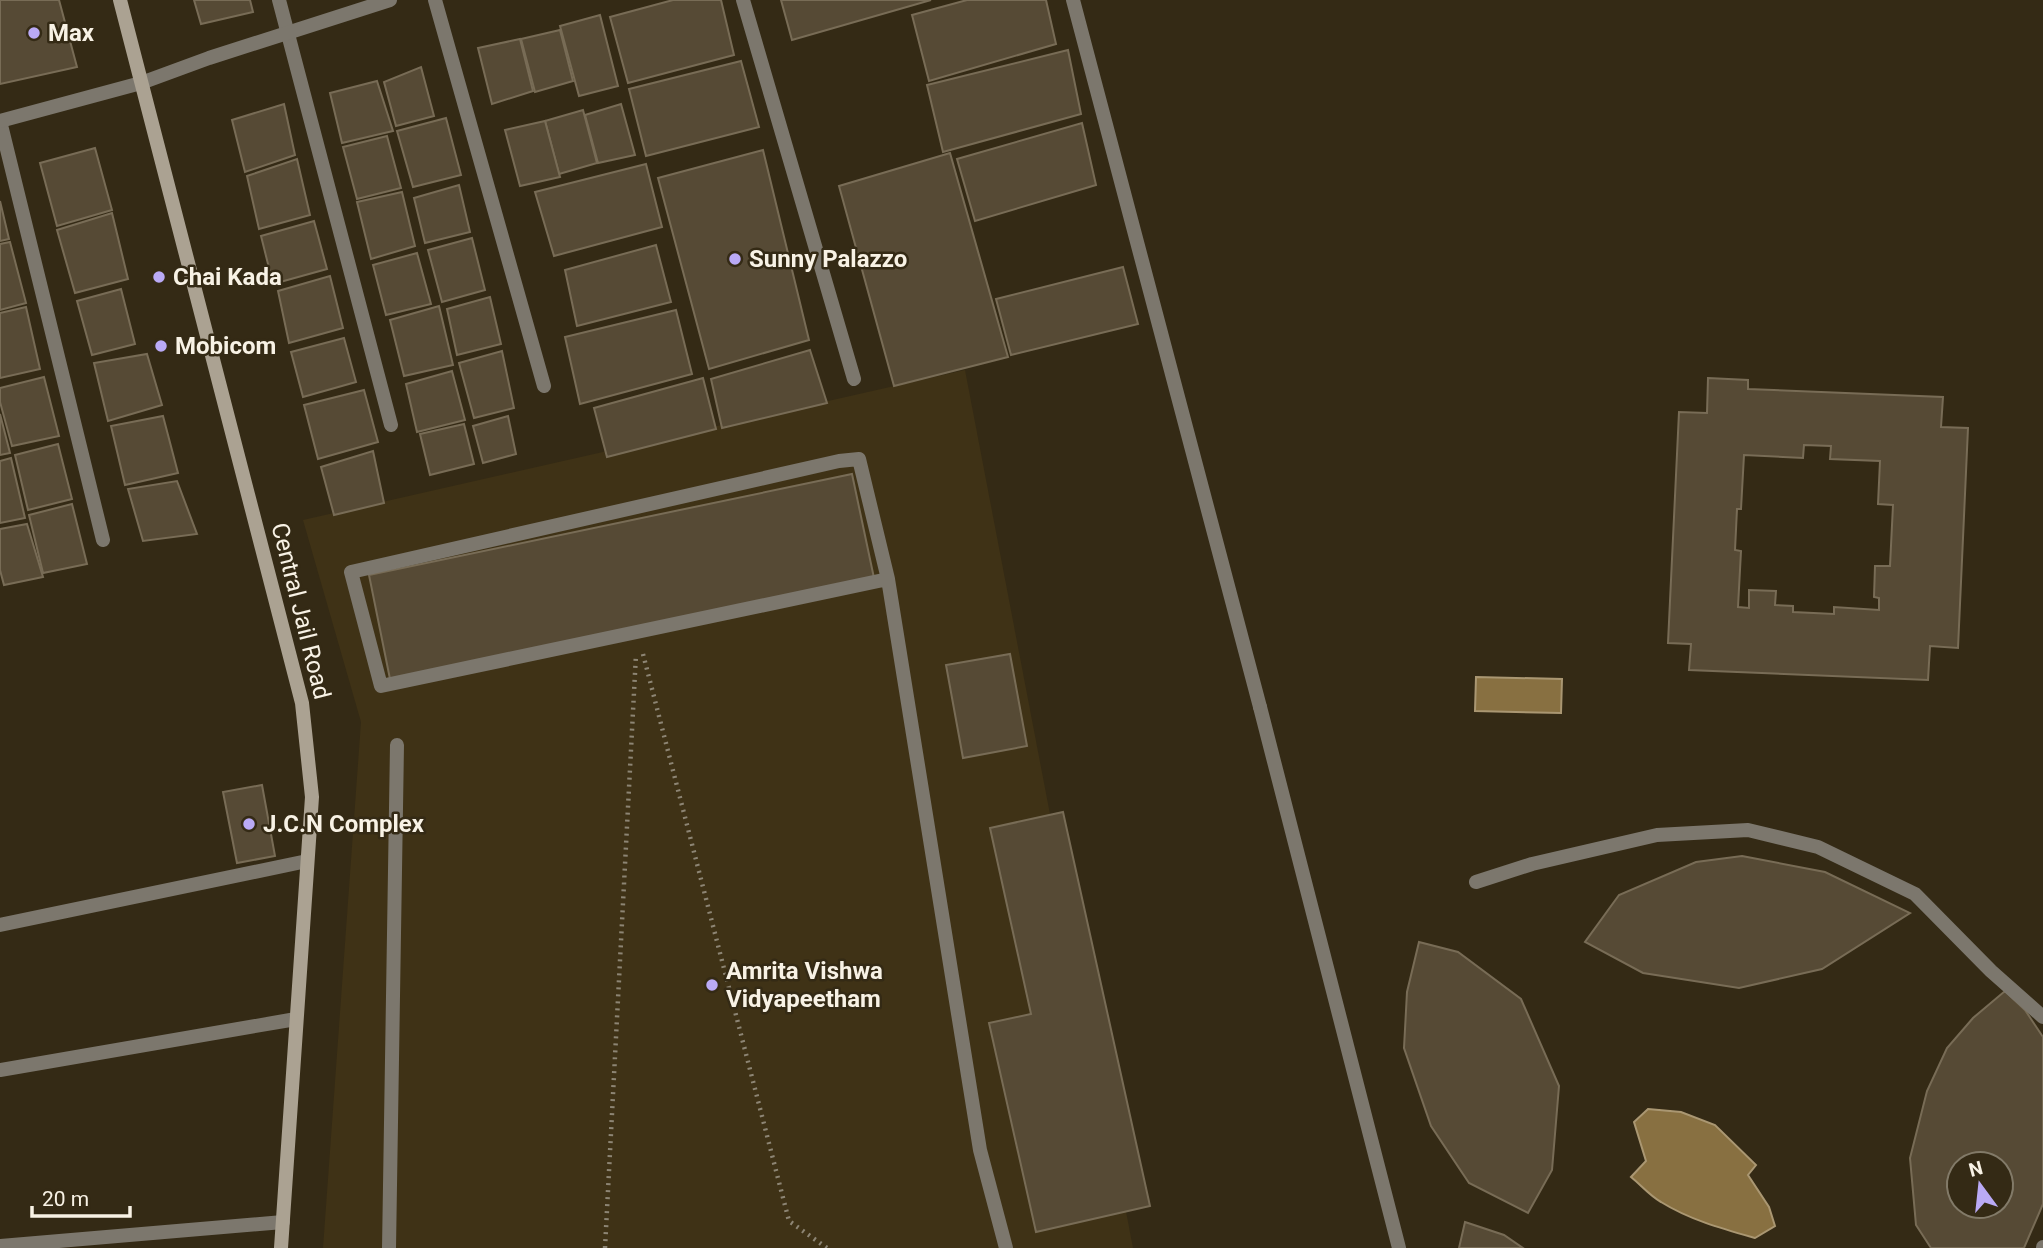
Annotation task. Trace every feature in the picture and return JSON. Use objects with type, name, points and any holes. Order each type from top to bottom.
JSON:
[{"type":"main road","name":"Central Jail Road","points":[[120,0],[302,703],[312,797],[281,1248]]},
{"type":"street","points":[[279,0],[391,425]]},
{"type":"street","points":[[103,540],[0,121],[141,82],[390,0]]},
{"type":"street","points":[[435,0],[544,386]]},
{"type":"street","points":[[743,0],[854,379]]},
{"type":"street","points":[[1073,0],[1260,707],[1399,1248]]},
{"type":"street","points":[[888,579],[381,686],[351,572],[839,461],[859,459],[888,579],[980,1150],[1006,1248]]},
{"type":"street","points":[[389,1248],[397,745]]},
{"type":"street","points":[[1476,882],[1532,864],[1657,835],[1748,830],[1818,847],[1915,894],[1991,971],[2043,1017]]},
{"type":"street","points":[[0,925],[307,861]]},
{"type":"street","points":[[0,1070],[296,1019]]},
{"type":"street","points":[[0,1246],[283,1222]]},
{"type":"path","points":[[605,1248],[637,632]]},
{"type":"path","points":[[637,632],[789,1221],[827,1248]]},
{"type":"shaded area","name":"Amrita Vishwa Vidyapeetham","points":[[965,370],[1133,1248],[323,1248],[361,722],[303,520]]},
{"type":"shaded area","points":[[1476,677],[1562,679],[1561,713],[1475,711]]},
{"type":"shaded area","points":[[1648,1109],[1681,1112],[1715,1125],[1756,1165],[1748,1175],[1769,1207],[1775,1226],[1755,1238],[1683,1214],[1649,1194],[1631,1177],[1646,1161],[1634,1122]]},
{"type":"building","name":"Max","points":[[0,0],[59,0],[77,67],[0,84]]},
{"type":"building","points":[[194,0],[250,0],[253,12],[201,24]]},
{"type":"building","points":[[673,0],[721,0],[734,55],[628,83],[610,17]]},
{"type":"building","points":[[781,0],[931,0],[792,40]]},
{"type":"building","points":[[967,0],[1046,0],[1056,44],[929,81],[912,15]]},
{"type":"building","points":[[600,15],[618,86],[579,96],[560,26]]},
{"type":"building","points":[[560,30],[573,81],[535,92],[521,39]]},
{"type":"building","points":[[520,39],[533,91],[492,104],[478,48]]},
{"type":"building","points":[[1068,50],[1081,114],[943,152],[927,85]]},
{"type":"building","points":[[741,61],[759,127],[646,156],[629,89]]},
{"type":"building","points":[[421,67],[434,116],[396,126],[384,82]]},
{"type":"building","points":[[377,81],[393,131],[342,143],[330,93]]},
{"type":"building","points":[[284,104],[295,155],[245,172],[232,120]]},
{"type":"building","points":[[621,104],[635,155],[598,163],[585,115]]},
{"type":"building","points":[[583,110],[597,163],[559,174],[545,121]]},
{"type":"building","points":[[446,118],[461,175],[413,187],[397,131]]},
{"type":"building","points":[[545,121],[560,177],[520,186],[505,130]]},
{"type":"building","points":[[1082,123],[1096,185],[975,221],[957,159]]},
{"type":"building","points":[[387,136],[401,188],[357,199],[343,147]]},
{"type":"building","points":[[95,148],[112,210],[57,226],[40,163]]},
{"type":"building","name":"Sunny Palazzo","points":[[763,150],[809,340],[709,369],[658,178]]},
{"type":"building","points":[[950,153],[1008,357],[894,386],[839,186]]},
{"type":"building","points":[[297,159],[310,215],[259,229],[247,176]]},
{"type":"building","points":[[646,164],[662,227],[554,256],[535,192]]},
{"type":"building","points":[[459,185],[470,232],[425,243],[414,198]]},
{"type":"building","points":[[402,192],[415,246],[371,259],[357,202]]},
{"type":"building","points":[[0,201],[9,239],[0,241]]},
{"type":"building","points":[[112,213],[128,279],[75,293],[57,230]]},
{"type":"building","points":[[314,221],[327,269],[273,284],[261,236]]},
{"type":"building","points":[[472,238],[485,290],[442,302],[428,250]]},
{"type":"building","points":[[10,242],[26,303],[0,310],[0,244]]},
{"type":"building","points":[[656,245],[671,302],[577,326],[565,270]]},
{"type":"building","points":[[417,253],[431,304],[386,315],[373,265]]},
{"type":"building","points":[[1123,267],[1138,324],[1011,355],[996,299]]},
{"type":"building","points":[[330,276],[343,328],[289,343],[278,291]]},
{"type":"building","points":[[121,289],[135,344],[92,355],[77,301]]},
{"type":"building","points":[[490,297],[501,344],[457,355],[447,309]]},
{"type":"building","points":[[439,306],[453,365],[404,376],[390,320]]},
{"type":"building","points":[[26,307],[40,369],[0,378],[0,313]]},
{"type":"building","points":[[676,310],[692,374],[580,404],[565,337]]},
{"type":"building","points":[[344,338],[356,382],[303,397],[291,352]]},
{"type":"building","points":[[810,350],[827,403],[722,428],[711,379]]},
{"type":"building","points":[[502,351],[514,408],[474,418],[459,363]]},
{"type":"building","points":[[147,354],[162,405],[108,421],[94,363]]},
{"type":"building","points":[[452,371],[465,420],[417,432],[406,384]]},
{"type":"building","points":[[44,377],[59,436],[12,446],[0,402],[0,388]]},
{"type":"building","points":[[703,378],[716,429],[607,457],[594,408]]},
{"type":"building","points":[[1708,378],[1748,380],[1748,389],[1943,397],[1941,427],[1968,428],[1958,648],[1930,646],[1928,680],[1689,670],[1691,644],[1668,643],[1679,412],[1707,413]],"holes":[[[1804,445],[1831,446],[1830,459],[1880,461],[1878,504],[1893,505],[1890,566],[1875,566],[1874,597],[1879,598],[1879,610],[1834,607],[1834,614],[1793,612],[1793,606],[1775,605],[1776,591],[1749,590],[1749,608],[1738,607],[1741,551],[1735,550],[1737,509],[1741,509],[1744,455],[1803,458]]]},
{"type":"building","points":[[364,390],[378,442],[318,459],[304,405]]},
{"type":"building","points":[[0,414],[10,453],[0,455]]},
{"type":"building","points":[[163,416],[178,473],[125,485],[111,426]]},
{"type":"building","points":[[508,416],[516,454],[483,463],[473,426]]},
{"type":"building","points":[[464,424],[474,464],[430,475],[420,434]]},
{"type":"building","points":[[58,444],[72,499],[28,510],[15,455]]},
{"type":"building","points":[[373,451],[384,503],[334,515],[321,467]]},
{"type":"building","points":[[11,458],[25,518],[0,523],[0,461]]},
{"type":"building","points":[[852,474],[874,578],[390,679],[369,575]]},
{"type":"building","points":[[177,481],[197,534],[143,541],[128,489]]},
{"type":"building","points":[[72,504],[87,564],[43,573],[29,515]]},
{"type":"building","points":[[27,524],[43,577],[4,585],[0,570],[0,529]]},
{"type":"building","points":[[1010,654],[1027,746],[963,758],[946,665]]},
{"type":"building","name":"J.C.N Complex","points":[[262,785],[275,856],[237,863],[223,792]]},
{"type":"building","points":[[1063,812],[1150,1206],[1036,1232],[989,1023],[1031,1014],[990,828]]},
{"type":"building","points":[[1742,856],[1825,872],[1910,913],[1822,969],[1739,988],[1643,973],[1585,942],[1619,895],[1696,862]]},
{"type":"building","points":[[1419,942],[1458,952],[1521,999],[1559,1086],[1552,1170],[1528,1213],[1469,1183],[1431,1126],[1404,1048],[1407,992]]},
{"type":"building","points":[[2005,991],[2025,1010],[2043,1037],[2043,1204],[2024,1248],[1931,1248],[1916,1225],[1910,1158],[1927,1091],[1947,1048],[1973,1018]]},
{"type":"building","points":[[1465,1222],[1504,1235],[1523,1248],[1459,1248]]},
{"type":"place","name":"Max","points":[[34,33]]},
{"type":"place","name":"Sunny Palazzo","points":[[735,259]]},
{"type":"place","name":"Chai Kada","points":[[159,277]]},
{"type":"place","name":"Mobicom","points":[[161,346]]},
{"type":"place","name":"J.C.N Complex","points":[[249,824]]},
{"type":"place","name":"Amrita Vishwa Vidyapeetham","points":[[712,985]]}]
